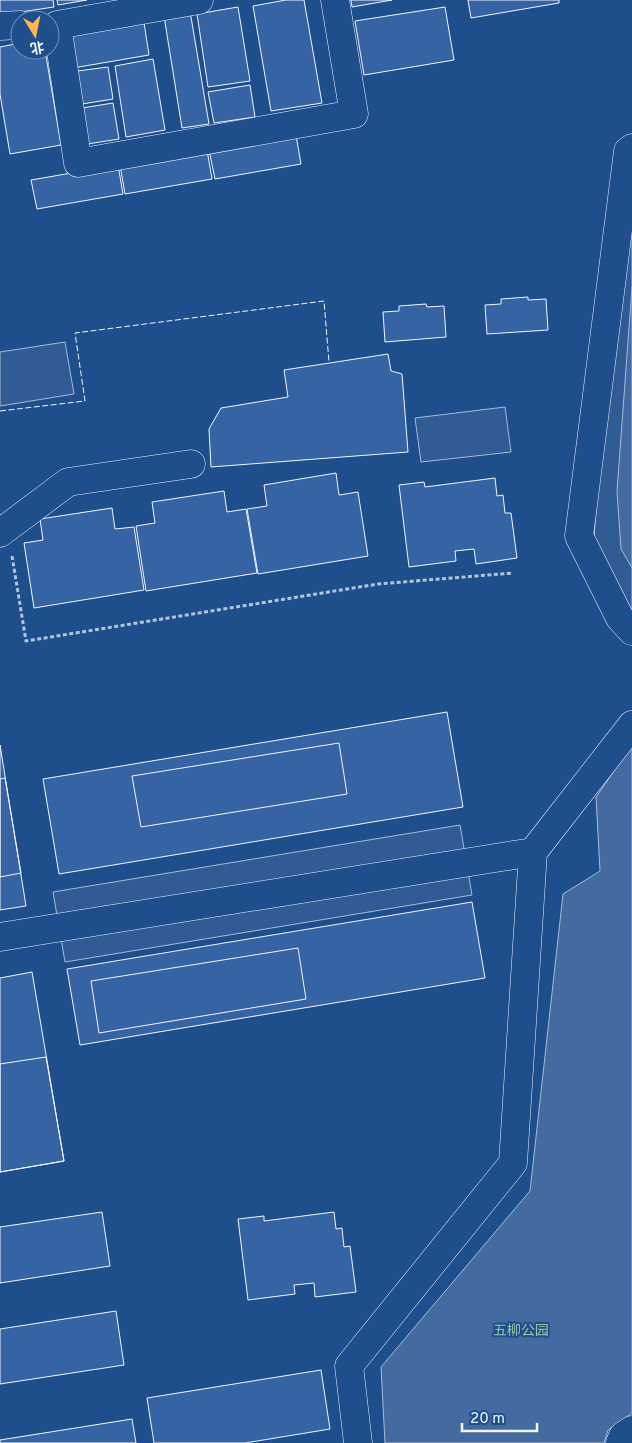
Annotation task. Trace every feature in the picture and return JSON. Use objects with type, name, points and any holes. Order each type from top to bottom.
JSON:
[{"type":"street","points":[[60,24],[199,0]]},
{"type":"street","points":[[60,60],[78,163],[354,114],[334,0]]},
{"type":"street","points":[[632,148],[628,151],[579,536],[620,618],[632,631]]},
{"type":"street","points":[[3,530],[68,482],[191,464]]},
{"type":"street","points":[[358,1443],[349,1366],[513,1163],[533,852],[632,725]]},
{"type":"street","points":[[0,937],[533,852]]},
{"type":"street","points":[[620,1443],[623,1436],[632,1430]]},
{"type":"path","points":[[3,530],[26,641],[378,584],[513,572]]},
{"type":"shaded area","points":[[632,163],[632,612],[593,551],[621,173]]},
{"type":"shaded area","points":[[632,287],[632,568],[621,549],[617,491]]},
{"type":"shaded area","points":[[65,342],[74,394],[0,406],[0,352]]},
{"type":"shaded area","points":[[505,407],[511,452],[421,462],[415,418]]},
{"type":"shaded area","name":"五柳公园","points":[[632,745],[632,1413],[608,1430],[604,1443],[385,1443],[381,1367],[530,1191],[563,894],[600,871],[596,797]]},
{"type":"shaded area","points":[[460,825],[472,895],[65,962],[53,892]]},
{"type":"building","points":[[0,0],[53,0],[54,7],[34,10],[10,10],[10,14],[0,15]]},
{"type":"building","points":[[57,0],[87,0],[58,5]]},
{"type":"building","points":[[286,0],[304,0],[322,103],[271,111],[253,6]]},
{"type":"building","points":[[351,0],[392,0],[352,7]]},
{"type":"building","points":[[468,0],[559,0],[559,3],[471,18]]},
{"type":"building","points":[[238,7],[250,81],[208,87],[197,14]]},
{"type":"building","points":[[445,7],[454,60],[364,75],[355,21]]},
{"type":"building","points":[[190,11],[209,124],[182,128],[164,16]]},
{"type":"building","points":[[143,16],[149,55],[73,68],[67,28]]},
{"type":"building","points":[[10,45],[10,60],[47,60],[61,145],[10,154],[0,94],[0,47]]},
{"type":"building","points":[[153,59],[165,130],[126,137],[115,66]]},
{"type":"building","points":[[108,67],[113,99],[76,105],[70,72]]},
{"type":"building","points":[[250,85],[255,117],[214,123],[208,92]]},
{"type":"building","points":[[113,103],[119,139],[81,145],[76,109]]},
{"type":"building","points":[[296,135],[301,164],[215,179],[209,150]]},
{"type":"building","points":[[207,150],[212,179],[125,194],[120,165]]},
{"type":"building","points":[[118,165],[123,194],[37,209],[31,180]]},
{"type":"building","points":[[528,297],[528,300],[546,299],[548,330],[487,334],[485,305],[501,304],[501,299]]},
{"type":"building","points":[[426,304],[427,307],[444,306],[446,337],[385,342],[383,312],[399,311],[399,306]]},
{"type":"building","points":[[388,354],[391,371],[402,374],[408,452],[211,467],[209,429],[221,408],[288,397],[284,370]]},
{"type":"building","points":[[336,473],[339,495],[358,492],[368,556],[258,574],[247,509],[267,506],[264,485]]},
{"type":"building","points":[[495,478],[497,496],[503,495],[505,513],[511,513],[517,558],[476,564],[474,549],[455,551],[456,561],[409,567],[399,485],[424,482],[425,487]]},
{"type":"building","points":[[224,491],[227,512],[246,509],[257,573],[146,591],[136,526],[155,523],[152,502]]},
{"type":"building","points":[[112,508],[115,529],[134,527],[144,590],[34,608],[24,543],[43,540],[40,519]]},
{"type":"building","points":[[447,712],[463,807],[59,874],[43,779]]},
{"type":"building","points":[[339,743],[347,794],[141,827],[132,776]]},
{"type":"building","points":[[0,745],[26,906],[0,910]]},
{"type":"building","points":[[5,778],[21,873],[0,877],[0,779]]},
{"type":"building","points":[[472,902],[485,978],[80,1045],[67,969]]},
{"type":"building","points":[[298,948],[306,999],[99,1033],[91,981]]},
{"type":"building","points":[[32,972],[64,1161],[0,1172],[0,978]]},
{"type":"building","points":[[46,1057],[64,1161],[0,1172],[0,1064]]},
{"type":"building","points":[[102,1212],[110,1266],[0,1283],[0,1227]]},
{"type":"building","points":[[334,1212],[336,1229],[342,1228],[344,1247],[350,1246],[356,1292],[315,1297],[314,1283],[294,1285],[295,1294],[248,1300],[238,1219],[264,1216],[264,1221]]},
{"type":"building","points":[[116,1311],[124,1365],[0,1384],[0,1329]]},
{"type":"building","points":[[321,1370],[330,1429],[245,1443],[154,1443],[147,1398]]},
{"type":"building","points":[[132,1419],[136,1443],[0,1443],[0,1440]]},
{"type":"fence","points":[[0,411],[85,401],[75,333],[324,301],[329,362]]}]
